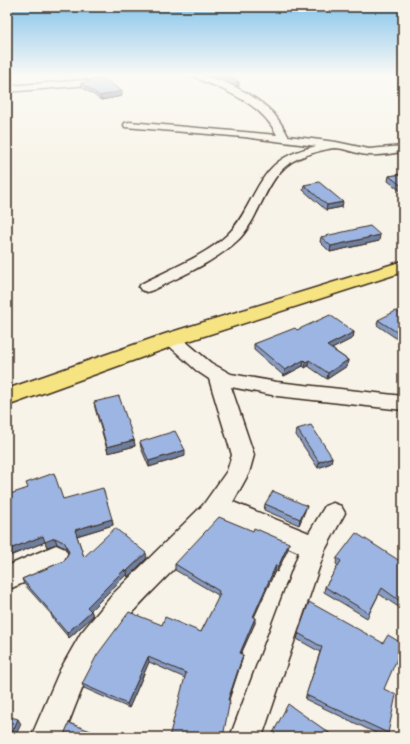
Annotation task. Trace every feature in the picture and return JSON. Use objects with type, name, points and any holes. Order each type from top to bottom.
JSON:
[{"type":"main road","points":[[7,398],[172,339],[403,266]]},
{"type":"street","points":[[263,110],[279,127],[284,138]]},
{"type":"street","points":[[129,125],[284,138],[336,145],[369,152],[403,150]]},
{"type":"street","points":[[146,287],[204,257],[232,237],[253,210],[268,180],[286,161],[310,151],[336,145]]},
{"type":"street","points":[[172,339],[204,367],[218,376],[228,380],[277,389],[403,403]]},
{"type":"street","points":[[47,737],[87,649],[124,601],[218,506],[238,474],[242,465],[243,455],[218,376]]},
{"type":"street","points":[[218,506],[314,547]]},
{"type":"street","points":[[246,737],[314,547],[332,513]]},
{"type":"street","points":[[7,578],[56,557]]},
{"type":"building","points":[[403,174],[403,187],[389,176]]},
{"type":"building","points":[[319,182],[343,202],[327,205],[304,185]]},
{"type":"building","points":[[370,226],[380,235],[331,246],[321,237]]},
{"type":"building","points":[[396,311],[403,316],[403,336],[378,320]]},
{"type":"building","points":[[330,315],[354,332],[327,346],[348,360],[328,373],[309,360],[306,362],[304,360],[285,370],[254,344],[295,328],[297,330]]},
{"type":"building","points":[[119,396],[134,440],[107,447],[94,402]]},
{"type":"building","points":[[311,425],[332,457],[319,462],[297,429]]},
{"type":"building","points":[[175,431],[185,450],[149,461],[140,442]]},
{"type":"building","points":[[54,473],[63,499],[103,488],[112,519],[75,530],[84,557],[115,528],[146,553],[127,571],[125,569],[87,607],[91,611],[67,633],[51,614],[52,613],[22,579],[64,561],[69,552],[65,543],[55,538],[45,542],[43,536],[7,550],[7,495],[28,488],[26,483]]},
{"type":"building","points":[[273,491],[307,506],[300,519],[265,504]]},
{"type":"building","points":[[219,517],[253,531],[254,528],[289,543],[278,567],[276,565],[253,617],[255,618],[240,653],[243,655],[228,700],[230,700],[223,737],[169,737],[186,673],[148,657],[127,704],[82,684],[97,655],[129,612],[162,625],[165,617],[201,632],[220,594],[218,593],[219,591],[175,564]]},
{"type":"building","points":[[356,533],[403,563],[403,603],[382,588],[369,613],[325,587],[341,561],[337,558]]},
{"type":"building","points":[[309,602],[383,643],[388,635],[403,644],[384,689],[396,695],[388,733],[306,695],[322,647],[298,633]]},
{"type":"building","points":[[288,704],[335,737],[271,737]]},
{"type":"building","points":[[7,716],[18,719],[10,737],[7,737]]},
{"type":"building","points":[[69,723],[107,737],[63,737]]}]
